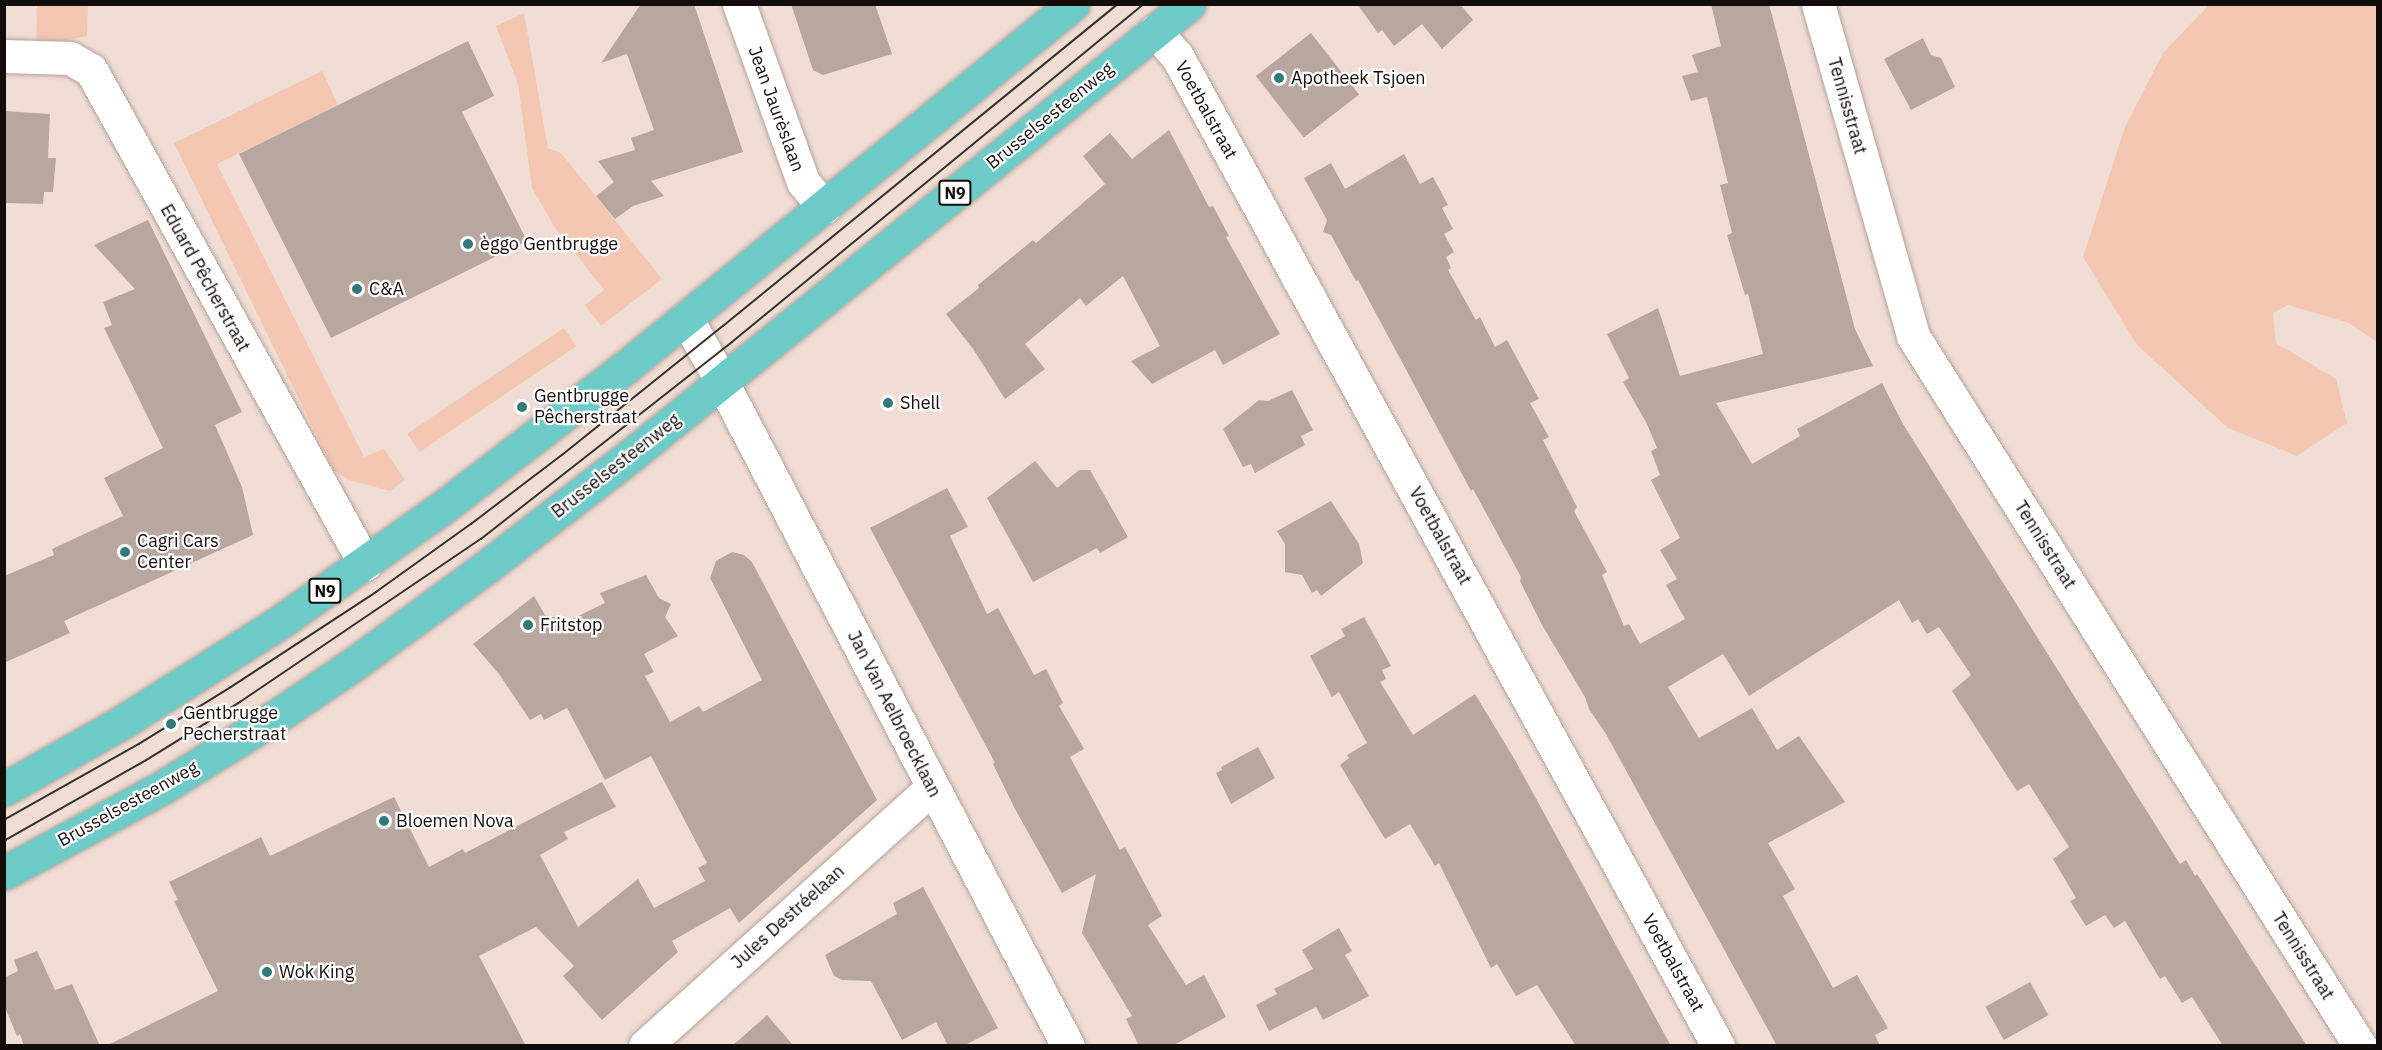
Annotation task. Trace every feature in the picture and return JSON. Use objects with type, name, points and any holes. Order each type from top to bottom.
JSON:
[{"type":"main road","name":"N9","points":[[4,789],[121,723],[284,620],[365,564],[507,458],[686,318],[1073,4]]},
{"type":"main road","name":"Brusselsesteenweg","points":[[4,873],[163,787],[351,666],[485,568],[722,382],[1188,4]]},
{"type":"street","name":"Jean Jaurèslaan","points":[[739,4],[803,182],[824,207]]},
{"type":"street","name":"Tennisstraat","points":[[1818,4],[1913,336],[2360,1046]]},
{"type":"street","name":"Voetbalstraat","points":[[1155,31],[1183,67],[1718,1046]]},
{"type":"street","name":"Eduard Pêcherstraat","points":[[4,56],[70,58],[91,70],[365,564]]},
{"type":"street","name":"Jan Van Aelbroecklaan","points":[[686,318],[722,382],[1068,1046]]},
{"type":"street","name":"Jules Destréelaan","points":[[645,1046],[932,788]]},
{"type":"shaded area","points":[[37,5],[88,5],[87,36],[36,46]]},
{"type":"shaded area","points":[[2209,5],[2377,5],[2377,342],[2349,323],[2288,305],[2273,313],[2276,343],[2336,379],[2347,423],[2297,456],[2228,428],[2137,345],[2083,257],[2125,127],[2163,53]]},
{"type":"shaded area","points":[[524,13],[548,148],[561,153],[662,279],[601,326],[585,305],[604,290],[554,226],[532,188],[518,84],[496,26]]},
{"type":"shaded area","points":[[322,71],[338,105],[217,164],[364,457],[384,449],[405,480],[390,491],[349,480],[334,471],[174,143]]},
{"type":"shaded area","points":[[564,328],[576,346],[420,452],[407,434]]},
{"type":"building","points":[[641,4],[694,4],[743,152],[651,181],[664,196],[633,206],[615,219],[596,196],[614,182],[598,161],[635,150],[631,138],[654,130],[627,54],[601,63]]},
{"type":"building","points":[[791,4],[875,4],[892,54],[823,75],[813,70]]},
{"type":"building","points":[[1357,4],[1460,4],[1473,20],[1442,49],[1422,24],[1394,46],[1382,30],[1378,33]]},
{"type":"building","points":[[1711,4],[1769,4],[1855,329],[1873,366],[1716,403],[1752,464],[1800,436],[1797,429],[1882,383],[1903,424],[2180,864],[2186,860],[2195,876],[2197,874],[2307,1046],[2223,1046],[2192,997],[2182,1003],[2165,976],[2160,979],[2125,921],[2114,928],[2105,915],[2086,926],[2070,901],[2076,898],[2053,859],[2069,847],[2029,784],[2017,791],[1952,691],[1971,675],[1939,627],[1927,634],[1918,619],[1912,623],[1899,600],[1749,696],[1723,654],[1668,687],[1699,738],[1752,708],[1777,750],[1799,736],[1845,802],[1768,843],[1795,889],[1783,896],[1833,988],[1857,975],[1888,1028],[1875,1035],[1880,1046],[1777,1046],[1606,734],[1589,709],[1585,697],[1542,625],[1520,581],[1521,577],[1473,489],[1471,491],[1358,280],[1356,281],[1331,235],[1323,232],[1327,220],[1304,178],[1331,163],[1345,189],[1404,154],[1420,184],[1433,177],[1448,205],[1442,208],[1453,229],[1444,234],[1454,252],[1446,257],[1451,268],[1448,270],[1476,320],[1480,317],[1495,347],[1507,340],[1539,399],[1530,403],[1549,437],[1543,440],[1577,507],[1574,511],[1607,572],[1602,575],[1624,626],[1629,624],[1640,644],[1685,619],[1666,585],[1677,579],[1660,550],[1680,538],[1651,480],[1660,475],[1651,451],[1657,448],[1647,424],[1623,382],[1629,378],[1607,334],[1658,308],[1680,376],[1763,354],[1748,294],[1745,295],[1727,235],[1732,233],[1720,185],[1728,183],[1707,97],[1691,101],[1682,76],[1698,72],[1692,55],[1721,46]]},
{"type":"building","points":[[1311,33],[1359,94],[1304,138],[1256,76]]},
{"type":"building","points":[[1923,38],[1931,55],[1941,58],[1955,87],[1911,110],[1884,59]]},
{"type":"building","points":[[468,41],[494,96],[462,112],[527,241],[331,338],[239,154]]},
{"type":"building","points":[[4,111],[50,114],[48,158],[56,158],[53,192],[44,192],[43,204],[6,203]]},
{"type":"building","points":[[1169,130],[1209,207],[1213,206],[1229,236],[1226,237],[1280,334],[1223,365],[1215,350],[1152,384],[1131,361],[1160,346],[1123,276],[1086,306],[1080,298],[1025,344],[1045,369],[1005,399],[973,349],[946,314],[1033,240],[1036,243],[1105,184],[1083,156],[1110,133],[1132,159]]},
{"type":"building","points":[[148,220],[242,412],[215,425],[242,487],[253,535],[64,621],[70,633],[4,663],[4,576],[54,555],[52,549],[123,516],[104,478],[163,448],[104,328],[112,325],[103,302],[135,289],[94,245]]},
{"type":"building","points":[[1292,390],[1313,430],[1301,436],[1305,445],[1255,473],[1251,464],[1243,467],[1223,429],[1259,400],[1268,401]]},
{"type":"building","points":[[1035,461],[1057,488],[1079,470],[1090,470],[1128,537],[1100,553],[1097,548],[1033,582],[987,498]]},
{"type":"building","points":[[947,488],[968,527],[950,536],[987,614],[998,608],[1034,675],[1046,669],[1063,703],[1059,706],[1084,749],[1070,757],[1120,850],[1125,847],[1162,916],[1148,925],[1186,985],[1204,975],[1226,1017],[1172,1046],[1139,1046],[1126,1019],[1132,1016],[1082,933],[1096,874],[1062,893],[1015,809],[993,764],[995,763],[870,528]]},
{"type":"building","points":[[1331,501],[1359,544],[1363,563],[1321,596],[1317,590],[1312,593],[1302,575],[1285,572],[1285,544],[1277,531]]},
{"type":"building","points":[[732,552],[744,555],[752,562],[877,800],[739,923],[730,908],[672,941],[678,952],[602,1020],[563,976],[574,966],[536,927],[479,956],[526,1046],[106,1046],[218,991],[174,901],[178,900],[169,882],[261,837],[270,856],[394,797],[429,867],[463,849],[465,853],[602,782],[616,807],[564,832],[568,839],[540,855],[578,927],[638,879],[654,908],[705,881],[698,868],[707,863],[651,756],[605,780],[567,708],[544,720],[541,714],[530,720],[499,674],[473,644],[534,596],[545,615],[568,621],[605,603],[600,593],[646,575],[659,598],[671,604],[665,617],[678,636],[644,654],[654,672],[645,676],[670,722],[699,706],[703,712],[762,680],[710,578],[716,561]]},
{"type":"building","points":[[1364,617],[1391,666],[1382,670],[1386,679],[1380,682],[1413,735],[1475,694],[1515,760],[1671,1046],[1576,1046],[1537,985],[1516,996],[1497,964],[1491,968],[1439,863],[1435,866],[1410,824],[1385,839],[1340,765],[1349,758],[1347,755],[1367,743],[1339,692],[1332,697],[1310,656],[1345,636],[1341,629]]},
{"type":"building","points":[[1258,747],[1275,778],[1231,804],[1216,773],[1222,770],[1221,767]]},
{"type":"building","points":[[923,887],[998,1028],[963,1046],[948,1046],[936,1022],[902,1040],[871,981],[842,980],[834,976],[825,955],[897,914],[893,903]]},
{"type":"building","points":[[1339,928],[1352,951],[1345,955],[1369,996],[1323,1020],[1316,1007],[1269,1031],[1256,1005],[1277,994],[1274,989],[1313,969],[1302,950]]},
{"type":"building","points":[[37,951],[55,990],[72,984],[100,1046],[24,1046],[20,1034],[17,1036],[4,1005],[4,978],[18,971],[14,960]]},
{"type":"building","points":[[2030,982],[2048,1015],[2004,1040],[1985,1007]]},
{"type":"building","points":[[767,1015],[794,1046],[732,1046]]},
{"type":"tram line","points":[[4,820],[139,744],[231,687],[376,592],[471,524],[562,455],[723,326],[1118,4]]},
{"type":"tram line","points":[[4,841],[145,761],[240,702],[481,539],[732,342],[1144,4]]},
{"type":"place","name":"Apotheek Tsjoen","points":[[1279,78]]},
{"type":"place","name":"èggo Gentbrugge","points":[[468,244]]},
{"type":"place","name":"C&A","points":[[357,289]]},
{"type":"place","name":"Shell","points":[[888,403]]},
{"type":"place","name":"Gentbrugge Pêcherstraat","points":[[522,407]]},
{"type":"place","name":"Cagri Cars Center","points":[[125,552]]},
{"type":"place","name":"Fritstop","points":[[528,625]]},
{"type":"place","name":"Gentbrugge Pecherstraat","points":[[171,724]]},
{"type":"place","name":"Bloemen Nova","points":[[384,821]]},
{"type":"place","name":"Wok King","points":[[267,972]]}]
